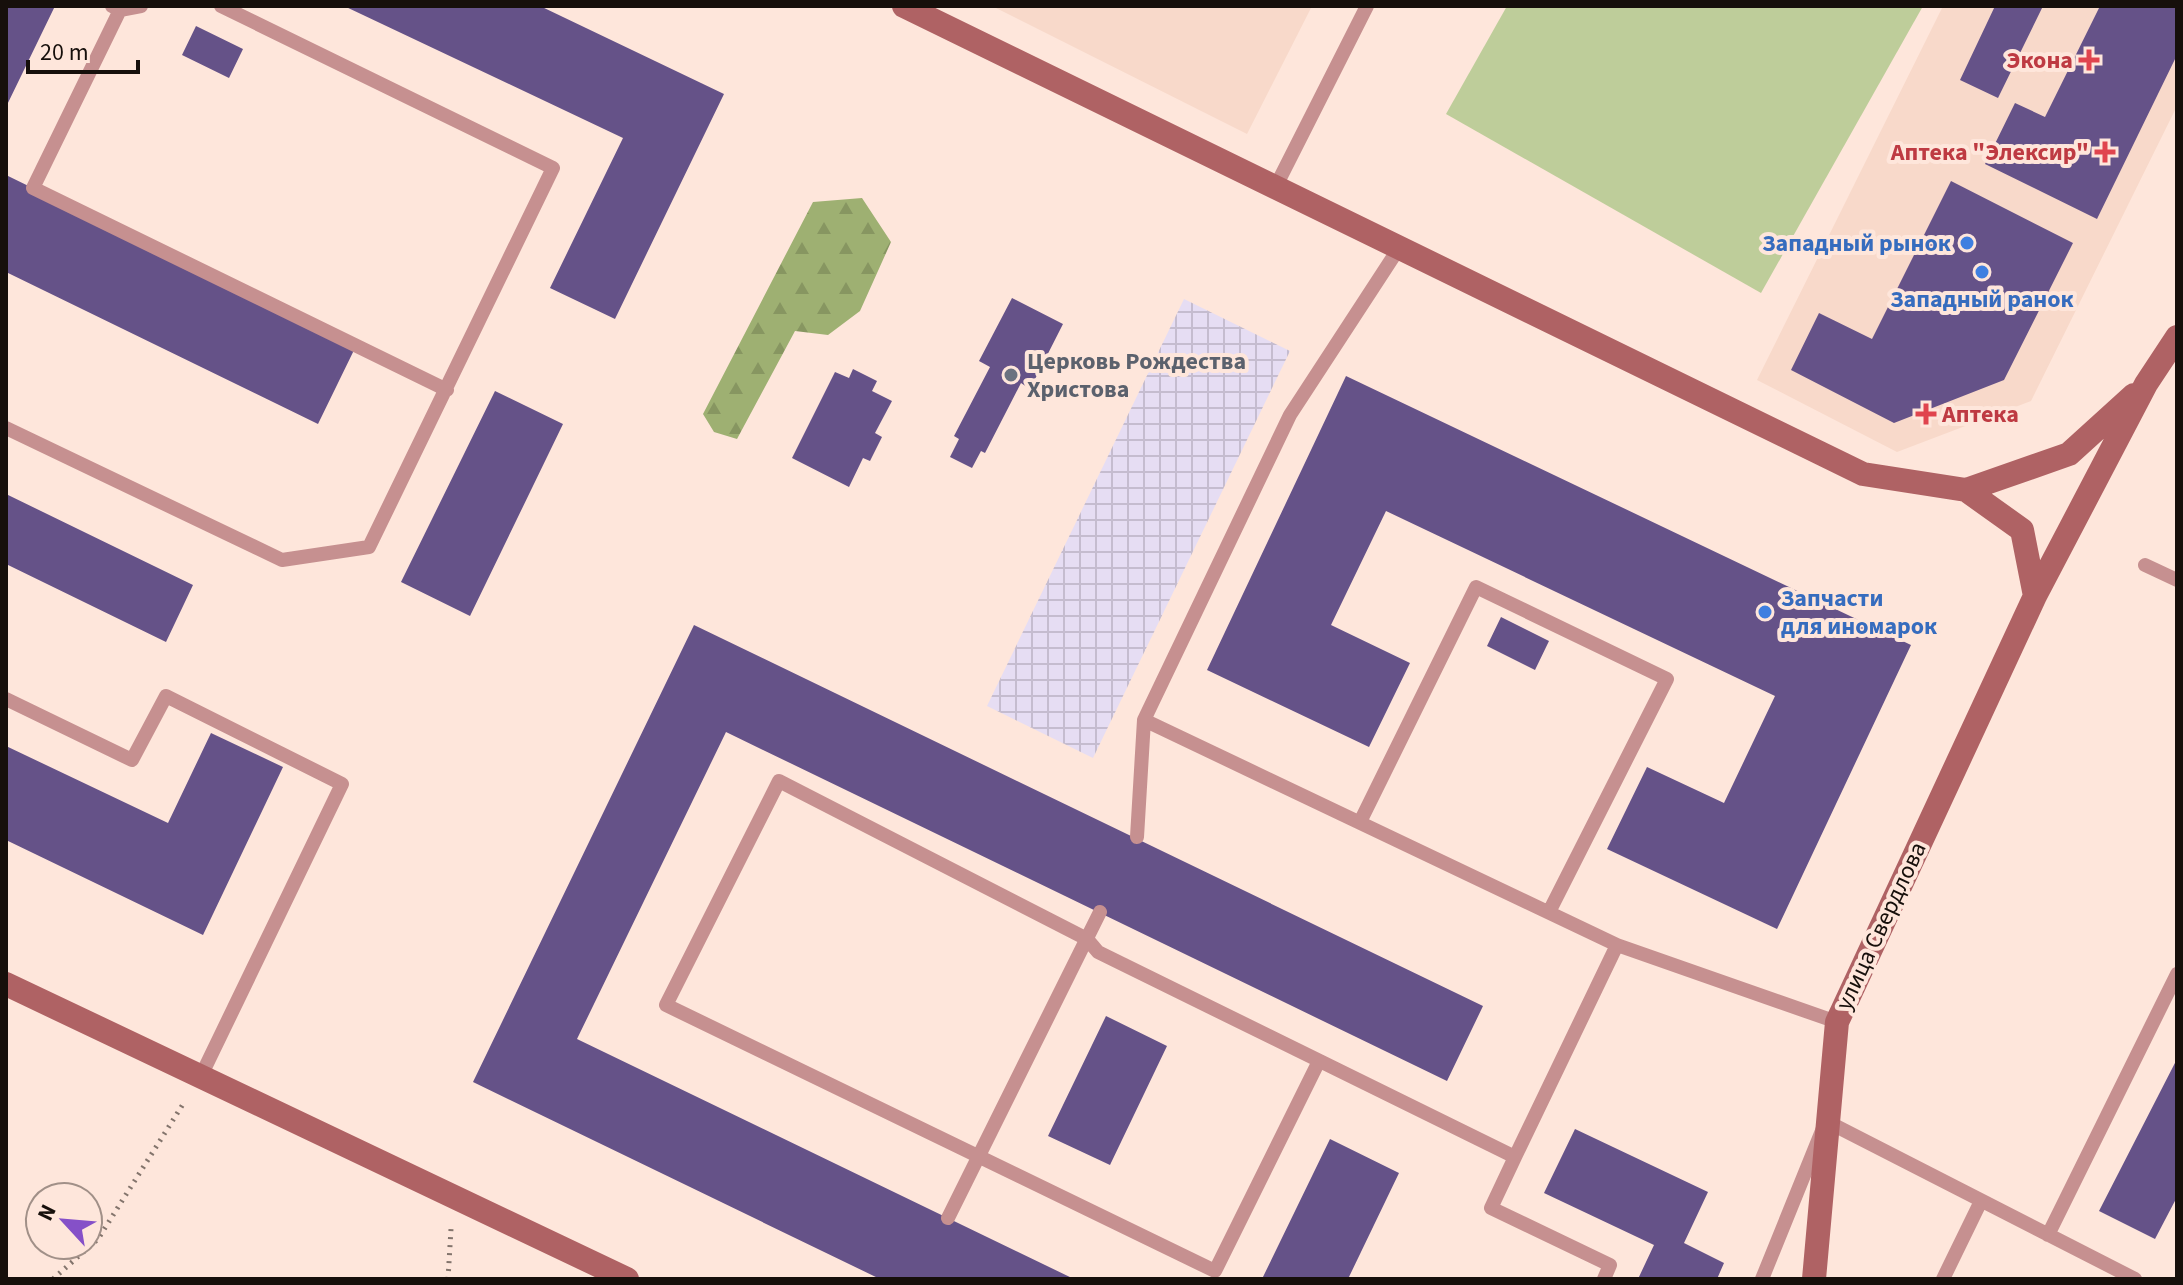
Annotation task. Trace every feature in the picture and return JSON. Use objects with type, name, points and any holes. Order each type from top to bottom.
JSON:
[{"type":"main road","points":[[904,6],[1863,474],[1966,490],[2022,530],[2035,596]]},
{"type":"main road","points":[[1966,490],[2069,454],[2146,384],[2177,337]]},
{"type":"main road","name":"улица Свердлова","points":[[1814,1279],[1837,1022],[2035,596],[2146,384]]},
{"type":"main road","points":[[6,984],[627,1279]]},
{"type":"lane","points":[[141,6],[116,8],[33,188],[447,390]]},
{"type":"lane","points":[[6,428],[282,560],[369,547],[553,168],[221,6]]},
{"type":"lane","points":[[1275,188],[1367,6]]},
{"type":"lane","points":[[1137,837],[1144,720],[1290,415],[1399,248]]},
{"type":"lane","points":[[2145,565],[2177,580]]},
{"type":"lane","points":[[1360,822],[1476,587],[1489,593],[1667,679],[1549,912]]},
{"type":"lane","points":[[6,699],[132,760],[166,696],[342,784],[201,1076]]},
{"type":"lane","points":[[1144,720],[1617,945],[1837,1022]]},
{"type":"lane","points":[[1319,1061],[1215,1271],[666,1005],[779,781],[1087,939],[1098,952],[1515,1157]]},
{"type":"lane","points":[[948,1218],[1100,912]]},
{"type":"lane","points":[[1604,1279],[1610,1265],[1491,1208],[1617,945]]},
{"type":"lane","points":[[2048,1235],[2177,974]]},
{"type":"lane","points":[[1762,1279],[1826,1121],[2135,1279]]},
{"type":"lane","points":[[1943,1279],[1981,1201]]},
{"type":"path","points":[[53,1279],[98,1239],[201,1076]]},
{"type":"path","points":[[448,1279],[453,1196]]},
{"type":"shaded area","points":[[992,6],[1312,6],[1247,134]]},
{"type":"shaded area","name":"Западный рынок","points":[[1943,6],[2177,6],[2177,106],[2031,401],[1897,452],[1757,380]]},
{"type":"shaded area","points":[[1184,299],[1290,351],[1093,758],[987,706]]},
{"type":"green space","points":[[1507,6],[1923,6],[1761,293],[1446,114]]},
{"type":"green space","points":[[862,198],[891,242],[860,311],[828,335],[795,331],[737,439],[714,432],[703,414],[813,202]]},
{"type":"building","points":[[6,6],[55,6],[6,107]]},
{"type":"building","points":[[344,6],[540,6],[724,94],[615,319],[550,288],[623,138]]},
{"type":"building","points":[[1995,6],[2043,6],[1998,98],[1960,80]]},
{"type":"building","points":[[2100,6],[2177,6],[2177,55],[2097,219],[1985,164],[2015,103],[2045,117]]},
{"type":"building","points":[[196,26],[243,49],[229,78],[182,55]]},
{"type":"building","points":[[6,175],[356,346],[318,424],[6,272]]},
{"type":"building","points":[[1951,181],[2073,243],[2004,380],[1894,423],[1791,370],[1819,313],[1872,339]]},
{"type":"building","name":"Церковь Рождества Христова","points":[[1012,298],[1063,324],[1030,389],[1021,383],[985,453],[981,451],[972,468],[950,457],[959,439],[954,436],[990,367],[979,361]]},
{"type":"building","points":[[853,369],[877,381],[872,391],[892,401],[875,433],[882,437],[870,461],[863,458],[849,487],[792,458],[835,372],[849,378]]},
{"type":"building","points":[[1346,376],[1911,645],[1777,929],[1607,849],[1647,767],[1724,803],[1775,696],[1386,511],[1331,625],[1410,663],[1369,747],[1207,670]]},
{"type":"building","points":[[495,391],[563,424],[470,616],[401,582]]},
{"type":"building","points":[[6,494],[193,585],[166,642],[6,564]]},
{"type":"building","points":[[1501,617],[1549,641],[1535,670],[1487,646]]},
{"type":"building","points":[[694,625],[1483,1006],[1447,1081],[726,732],[577,1039],[1074,1279],[880,1279],[473,1082]]},
{"type":"building","points":[[211,733],[283,767],[203,935],[6,840],[6,746],[168,823]]},
{"type":"building","points":[[1106,1016],[1167,1046],[1110,1165],[1048,1136]]},
{"type":"building","points":[[2177,1059],[2177,1197],[2155,1239],[2099,1211]]},
{"type":"building","points":[[1575,1129],[1708,1192],[1684,1243],[1724,1263],[1717,1279],[1638,1279],[1654,1245],[1544,1193]]},
{"type":"building","points":[[1330,1139],[1399,1173],[1348,1279],[1262,1279]]},
{"type":"place","name":"Экона","points":[[2089,60]]},
{"type":"place","name":"Аптека \"Элексир\"","points":[[2105,152]]},
{"type":"place","name":"Западный рынок","points":[[1967,243]]},
{"type":"place","name":"Западный ранок","points":[[1982,272]]},
{"type":"place","name":"Церковь Рождества Христова","points":[[1011,375]]},
{"type":"place","name":"Аптека","points":[[1926,414]]},
{"type":"place","name":"Запчасти для иномарок","points":[[1765,612]]}]
